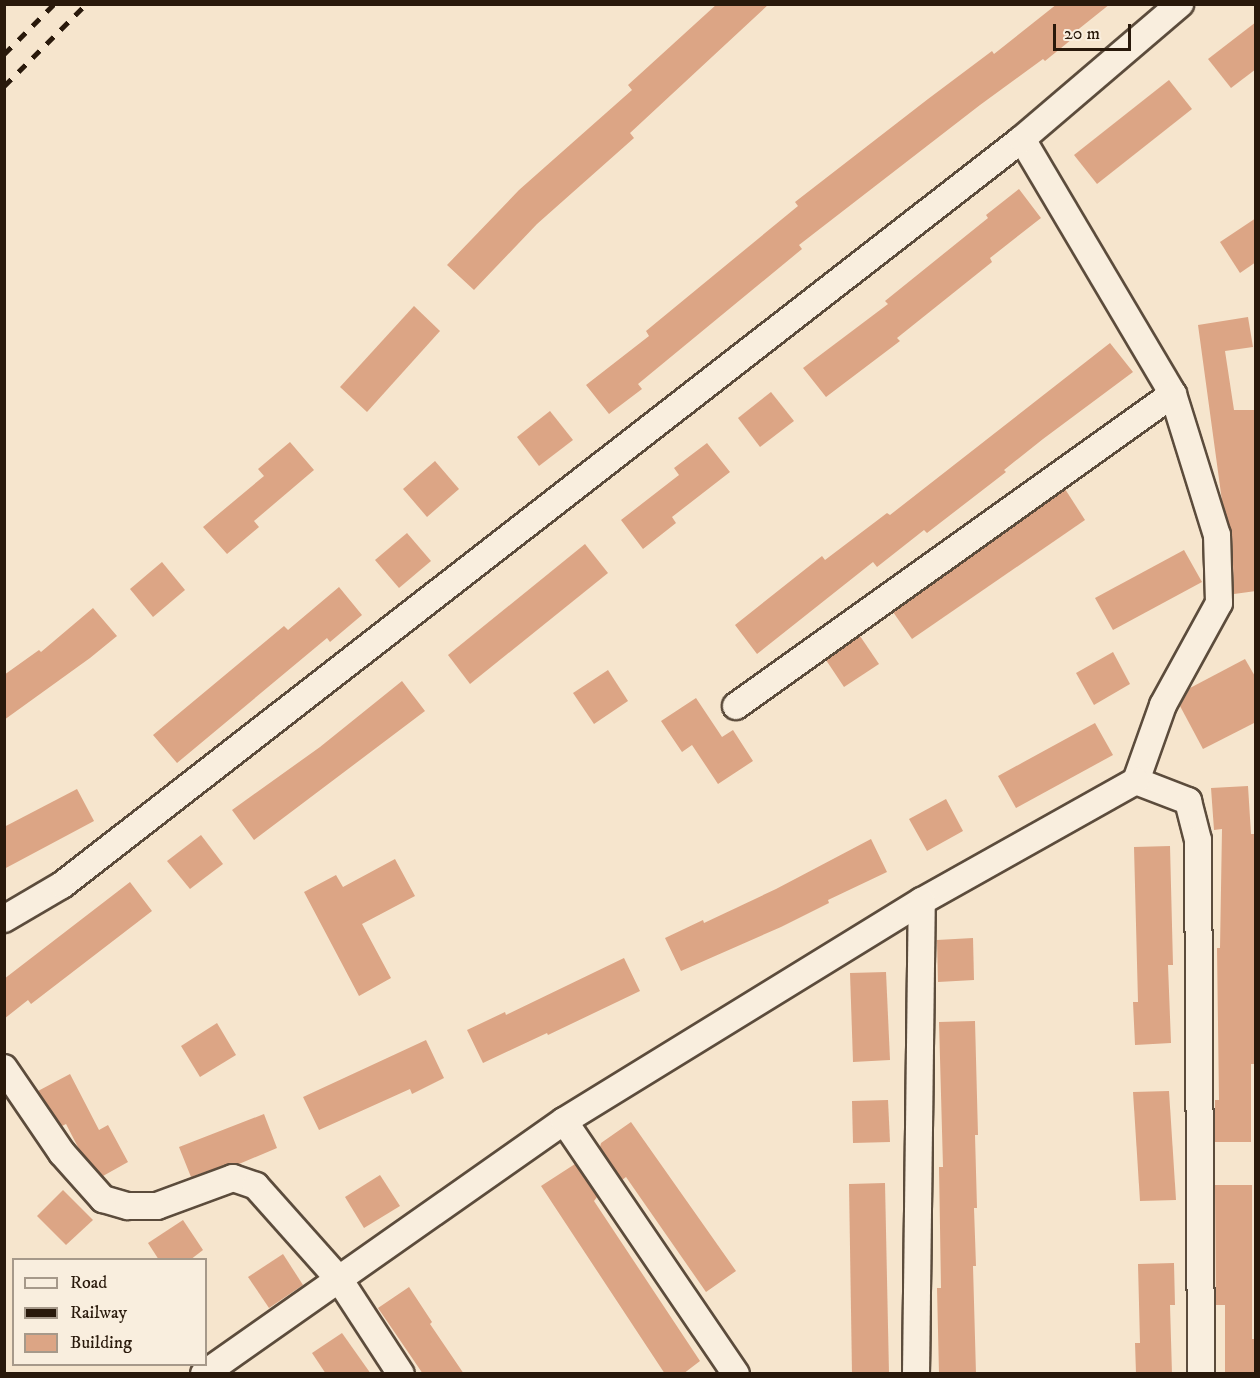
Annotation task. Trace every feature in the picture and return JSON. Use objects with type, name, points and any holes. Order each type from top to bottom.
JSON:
[{"type":"street","points":[[4,919],[62,885],[1022,139],[1180,4]]},
{"type":"street","points":[[204,1374],[564,1121],[922,901],[1136,781],[1163,705],[1219,603],[1217,535],[1173,394],[1022,139]]},
{"type":"street","points":[[736,706],[1173,394]]},
{"type":"street","points":[[1136,781],[1188,801],[1198,840],[1201,1374]]},
{"type":"street","points":[[916,1374],[922,901]]},
{"type":"street","points":[[4,1068],[62,1153],[103,1199],[128,1206],[157,1206],[233,1178],[256,1186],[339,1279],[401,1374]]},
{"type":"street","points":[[564,1121],[736,1374]]},
{"type":"building","points":[[717,4],[769,4],[630,133],[634,138],[537,224],[474,290],[447,265],[519,190],[632,90],[628,85]]},
{"type":"building","points":[[1057,4],[1110,4],[1075,32],[1077,35],[1045,61],[1043,59],[980,105],[799,245],[802,249],[638,384],[642,389],[609,414],[586,385],[649,336],[646,331],[798,206],[795,202],[928,99],[992,51],[994,54]]},
{"type":"building","points":[[1256,22],[1256,69],[1231,88],[1208,59]]},
{"type":"building","points":[[1169,80],[1192,109],[1097,184],[1074,155]]},
{"type":"building","points":[[1019,189],[1041,218],[990,258],[992,262],[897,338],[900,341],[826,397],[803,368],[888,304],[885,301],[988,218],[986,215]]},
{"type":"building","points":[[1256,218],[1256,262],[1240,273],[1220,242]]},
{"type":"building","points":[[414,306],[440,331],[367,412],[340,387]]},
{"type":"building","points":[[1248,317],[1253,347],[1225,351],[1234,410],[1256,410],[1256,591],[1234,594],[1232,534],[1222,501],[1198,325]]},
{"type":"building","points":[[1110,343],[1133,372],[1043,439],[1004,470],[1006,472],[927,533],[924,530],[877,567],[873,562],[757,654],[735,625],[822,556],[825,560],[887,513],[890,515]]},
{"type":"building","points":[[771,392],[794,421],[760,447],[738,418]]},
{"type":"building","points":[[550,411],[573,440],[539,466],[517,437]]},
{"type":"building","points":[[290,442],[314,470],[254,521],[259,527],[227,554],[203,527],[264,476],[258,469]]},
{"type":"building","points":[[707,443],[730,472],[672,517],[676,523],[643,549],[621,520],[679,475],[674,468]]},
{"type":"building","points":[[435,461],[459,489],[427,517],[403,489]]},
{"type":"building","points":[[1065,489],[1085,520],[912,639],[893,612]]},
{"type":"building","points":[[407,533],[431,561],[399,588],[375,560]]},
{"type":"building","points":[[585,544],[608,573],[470,684],[448,655]]},
{"type":"building","points":[[1184,550],[1202,582],[1113,630],[1095,598]]},
{"type":"building","points":[[162,562],[185,590],[153,617],[130,589]]},
{"type":"building","points":[[339,587],[362,615],[330,642],[327,638],[177,763],[153,735],[284,626],[288,630]]},
{"type":"building","points":[[93,608],[117,636],[4,720],[4,675],[39,650],[41,652]]},
{"type":"building","points":[[860,636],[879,664],[844,687],[826,660]]},
{"type":"building","points":[[1113,652],[1130,684],[1094,705],[1076,673]]},
{"type":"building","points":[[1245,659],[1256,678],[1256,722],[1203,749],[1180,706],[1190,688]]},
{"type":"building","points":[[608,670],[628,701],[594,724],[573,693]]},
{"type":"building","points":[[402,681],[425,711],[254,840],[232,810],[320,747]]},
{"type":"building","points":[[696,698],[722,737],[733,730],[753,761],[718,784],[692,745],[682,752],[661,721]]},
{"type":"building","points":[[1095,723],[1113,755],[1016,808],[998,776]]},
{"type":"building","points":[[1248,786],[1251,834],[1256,834],[1255,1064],[1251,1064],[1251,1142],[1215,1142],[1215,1100],[1219,1100],[1217,948],[1220,948],[1222,829],[1214,830],[1211,788]]},
{"type":"building","points":[[77,789],[94,821],[4,869],[4,827]]},
{"type":"building","points":[[946,799],[963,831],[927,851],[909,819]]},
{"type":"building","points":[[201,835],[223,864],[190,889],[167,861]]},
{"type":"building","points":[[871,839],[887,872],[828,900],[829,903],[781,927],[681,971],[665,938],[703,920],[704,923],[776,889]]},
{"type":"building","points":[[1170,846],[1173,965],[1168,965],[1171,1043],[1135,1045],[1133,1002],[1138,1002],[1134,847]]},
{"type":"building","points":[[395,859],[415,896],[362,924],[391,978],[359,996],[304,892],[336,875],[343,887]]},
{"type":"building","points":[[130,882],[152,911],[31,1004],[28,1000],[4,1019],[4,979]]},
{"type":"building","points":[[973,938],[974,980],[938,982],[937,940]]},
{"type":"building","points":[[624,958],[640,991],[483,1063],[467,1030],[505,1012],[506,1015]]},
{"type":"building","points":[[886,972],[890,1060],[853,1062],[850,973]]},
{"type":"building","points":[[975,1021],[978,1135],[975,1135],[976,1266],[973,1266],[976,1374],[939,1374],[937,1288],[941,1288],[939,1167],[943,1167],[939,1022]]},
{"type":"building","points":[[217,1023],[236,1055],[200,1077],[181,1046]]},
{"type":"building","points":[[426,1040],[444,1078],[412,1094],[410,1089],[319,1130],[303,1097]]},
{"type":"building","points":[[70,1074],[99,1130],[108,1125],[128,1162],[103,1176],[80,1151],[66,1124],[62,1126],[38,1091]]},
{"type":"building","points":[[1169,1091],[1176,1200],[1140,1201],[1133,1092]]},
{"type":"building","points":[[888,1100],[890,1142],[853,1143],[852,1101]]},
{"type":"building","points":[[264,1114],[277,1148],[239,1164],[228,1164],[191,1177],[179,1147]]},
{"type":"building","points":[[631,1122],[736,1271],[706,1292],[626,1177],[622,1180],[600,1147],[601,1143]]},
{"type":"building","points":[[575,1164],[597,1197],[594,1201],[700,1361],[683,1374],[665,1374],[541,1186]]},
{"type":"building","points":[[380,1175],[400,1206],[364,1228],[345,1197]]},
{"type":"building","points":[[885,1183],[889,1374],[852,1374],[849,1184]]},
{"type":"building","points":[[1215,1185],[1252,1185],[1252,1339],[1256,1339],[1256,1374],[1225,1374],[1225,1305],[1216,1305]]},
{"type":"building","points":[[63,1190],[93,1220],[66,1245],[37,1216]]},
{"type":"building","points":[[183,1220],[203,1250],[193,1258],[158,1258],[148,1243]]},
{"type":"building","points":[[283,1254],[303,1285],[269,1308],[248,1277]]},
{"type":"building","points":[[1174,1263],[1175,1305],[1170,1305],[1172,1374],[1136,1374],[1135,1343],[1140,1343],[1138,1264]]},
{"type":"building","points":[[409,1287],[432,1322],[430,1324],[464,1374],[423,1374],[378,1308]]},
{"type":"building","points":[[342,1333],[371,1374],[326,1374],[312,1353]]},
{"type":"railway","points":[[4,54],[54,4]]},
{"type":"railway","points":[[4,86],[86,4]]}]
